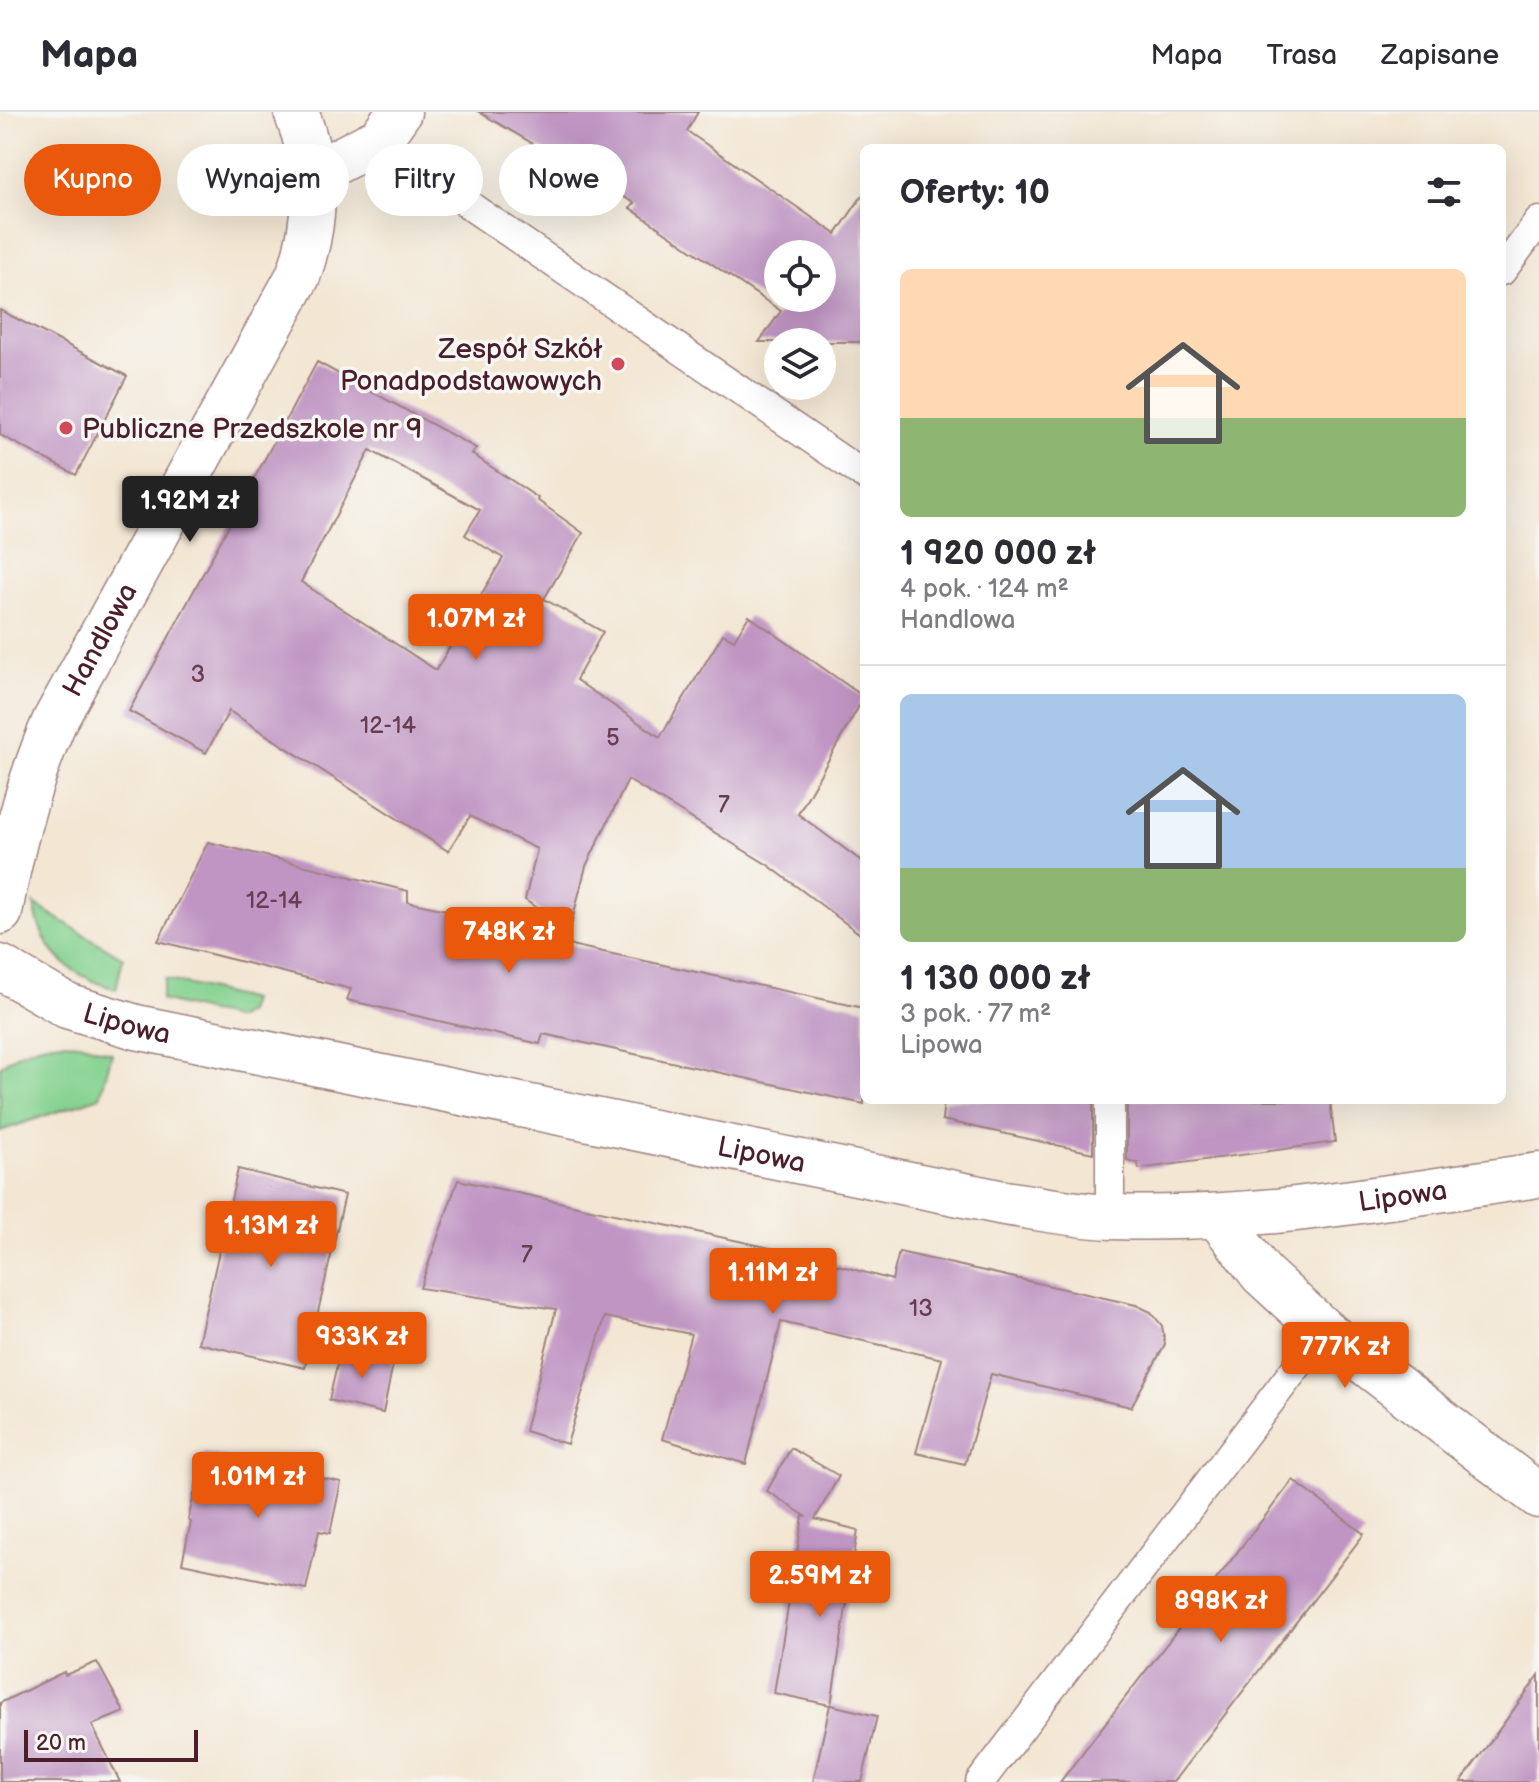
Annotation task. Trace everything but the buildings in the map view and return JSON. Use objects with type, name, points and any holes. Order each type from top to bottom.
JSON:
[{"type":"street","name":"Handlowa","points":[[296,112],[307,144]]},
{"type":"street","points":[[349,152],[390,126]]},
{"type":"street","name":"Handlowa","points":[[0,912],[21,809],[55,720],[298,276],[311,216]]},
{"type":"street","name":"Lipowa","points":[[0,967],[67,1006],[136,1027],[989,1200],[1110,1217],[1218,1217],[1539,1175]]},
{"type":"street","points":[[1218,1217],[1262,1274],[1324,1331],[1539,1496]]},
{"type":"lane","points":[[390,126],[476,210],[860,472]]},
{"type":"lane","points":[[1506,266],[1539,221]]},
{"type":"lane","points":[[1110,1104],[1110,1217]]},
{"type":"lane","points":[[980,1782],[1324,1331]]},
{"type":"green space","points":[[34,904],[123,958],[116,989],[85,977],[61,960],[44,936]]},
{"type":"green space","points":[[165,979],[251,1000],[247,1012],[236,1019],[161,1000]]},
{"type":"green space","points":[[61,1042],[79,1043],[112,1053],[100,1097],[0,1131],[0,1067],[29,1049]]},
{"type":"place","name":"Zespół Szkół Ponadpodstawowych","points":[[618,364]]},
{"type":"place","name":"Publiczne Przedszkole nr 9","points":[[66,428]]}]
